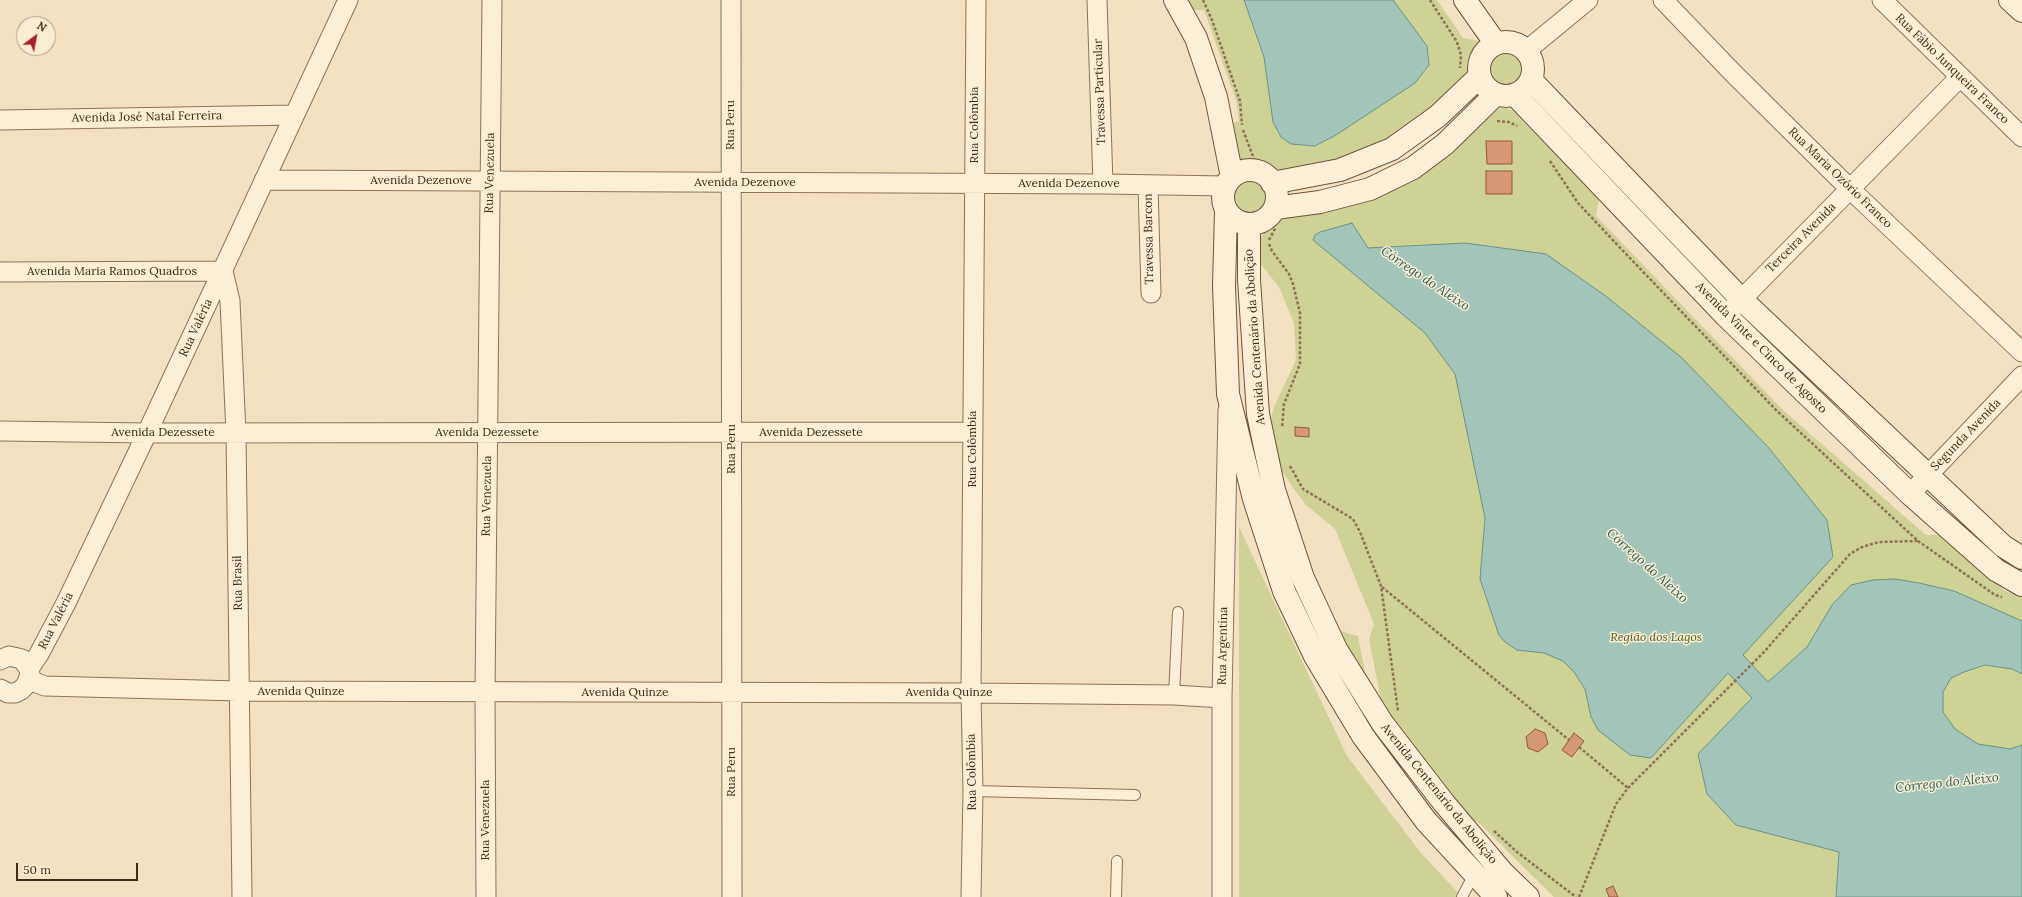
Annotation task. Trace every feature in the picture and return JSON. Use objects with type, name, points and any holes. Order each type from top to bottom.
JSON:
[{"type":"street","name":"Rua Valéria","points":[[0,690],[15,693],[21,690],[18,661],[66,604],[223,271],[348,0]]},
{"type":"street","name":"Rua Venezuela","points":[[486,897],[485,693],[492,0]]},
{"type":"street","name":"Rua Peru","points":[[731,0],[732,897]]},
{"type":"street","name":"Rua Colômbia","points":[[971,897],[973,791],[971,693],[976,0]]},
{"type":"street","name":"Travessa Particular","points":[[1097,0],[1103,184]]},
{"type":"street","points":[[1175,0],[1196,38],[1216,97],[1228,181],[1222,197],[1226,210],[1236,221],[1249,225],[1320,202],[1370,189],[1413,168],[1514,90],[1533,70],[1531,60],[1526,51],[1517,45],[1506,42],[1496,44],[1485,52],[1482,57],[1479,63],[1480,76],[1486,87],[1514,90]]},
{"type":"street","points":[[1465,0],[1496,44]]},
{"type":"street","points":[[1526,51],[1588,0]]},
{"type":"street","name":"Rua Maria Ozório Franco","points":[[1663,0],[1734,74],[1850,189],[2022,352]]},
{"type":"street","name":"Rua Fábio Junqueira Franco","points":[[1882,0],[2022,137]]},
{"type":"street","points":[[2010,0],[2022,11]]},
{"type":"street","points":[[1228,181],[1240,172],[1249,170],[1270,174],[1340,170],[1392,149],[1438,116],[1480,76]]},
{"type":"street","name":"Terceira Avenida","points":[[1726,315],[1740,299],[1960,77]]},
{"type":"street","name":"Avenida Vinte e Cinco de Agosto","points":[[1514,90],[1740,299],[2003,546],[2022,558]]},
{"type":"street","name":"Avenida Vinte e Cinco de Agosto","points":[[1514,90],[1726,315],[1910,494],[1996,570],[2015,591]]},
{"type":"street","name":"Avenida José Natal Ferreira","points":[[0,120],[294,115]]},
{"type":"street","points":[[1270,174],[1277,195],[1278,215]]},
{"type":"street","name":"Avenida Dezenove","points":[[264,180],[1148,185],[1228,181]]},
{"type":"street","name":"Travessa Barcon","points":[[1148,185],[1150,293]]},
{"type":"street","name":"Avenida Centenário da Abolição","points":[[1226,210],[1224,286],[1228,394],[1254,499],[1284,591],[1315,656],[1363,736],[1426,821],[1496,897]]},
{"type":"street","name":"Avenida Centenário da Abolição","points":[[1249,225],[1249,280],[1258,414],[1274,490],[1303,578],[1336,649],[1383,724],[1449,809],[1503,873],[1528,897]]},
{"type":"street","name":"Avenida Maria Ramos Quadros","points":[[0,272],[223,271]]},
{"type":"street","name":"Rua Brasil","points":[[223,271],[230,301],[236,433],[242,897]]},
{"type":"street","name":"Segunda Avenida","points":[[1910,494],[2022,376]]},
{"type":"street","name":"Rua Argentina","points":[[1222,897],[1222,698],[1228,394]]},
{"type":"street","name":"Avenida Dezessete","points":[[0,431],[147,433],[973,432]]},
{"type":"street","name":"Avenida Quinze","points":[[18,661],[45,686],[240,691],[485,693],[971,693],[1174,695],[1222,698]]},
{"type":"lane","points":[[1174,695],[1178,612]]},
{"type":"lane","points":[[973,791],[1135,795]]},
{"type":"lane","points":[[1116,861],[1116,897]]},
{"type":"lane","points":[[1462,897],[1474,874]]},
{"type":"path","points":[[1203,0],[1212,20],[1240,101],[1243,130],[1254,158],[1270,174]]},
{"type":"path","points":[[1430,0],[1457,42],[1461,55],[1458,73]]},
{"type":"path","points":[[1492,124],[1499,120],[1509,122],[1523,132]]},
{"type":"path","points":[[1549,160],[1578,202],[1635,265],[1777,411],[1918,541],[1995,595],[2015,591]]},
{"type":"path","points":[[1278,215],[1268,241],[1272,251],[1289,274],[1293,284],[1300,313],[1301,338],[1300,364],[1284,404],[1281,434]]},
{"type":"path","points":[[1288,461],[1303,489],[1353,519],[1381,586],[1399,718]]},
{"type":"path","points":[[1579,897],[1616,804],[1628,788],[1764,652],[1850,554],[1862,547],[1879,542],[1918,541]]},
{"type":"path","points":[[1381,586],[1569,740]]},
{"type":"path","points":[[1579,747],[1628,788]]},
{"type":"path","points":[[1489,826],[1517,852],[1576,897]]},
{"type":"green space","points":[[1181,0],[1437,0],[1463,38],[1480,41],[1483,45],[1475,55],[1468,71],[1425,113],[1376,147],[1329,164],[1269,173],[1244,163],[1233,164],[1226,124],[1239,121],[1236,100],[1204,10],[1187,10]]},
{"type":"green space","points":[[1503,51],[1511,51],[1521,56],[1525,63],[1525,77],[1521,84],[1511,89],[1503,89],[1493,84],[1491,81],[1488,74],[1488,66],[1493,56],[1496,54]]},
{"type":"green space","name":"Região dos Lagos","points":[[1500,108],[1507,108],[1513,111],[1599,199],[1596,216],[1784,411],[1926,535],[1940,535],[2005,591],[2022,597],[2022,897],[1554,897],[1479,823],[1462,815],[1382,706],[1369,639],[1374,624],[1335,529],[1306,505],[1273,457],[1269,426],[1274,407],[1296,360],[1294,323],[1279,287],[1258,261],[1258,243],[1267,227],[1283,218],[1321,211],[1431,163]]},
{"type":"green space","points":[[1249,178],[1263,184],[1269,198],[1263,212],[1249,218],[1235,212],[1229,198],[1235,184]]},
{"type":"green space","points":[[1239,527],[1347,756],[1421,853],[1462,897],[1239,897]]},
{"type":"green space","points":[[1338,630],[1358,636],[1367,682],[1353,659]]},
{"type":"water","points":[[1244,0],[1393,0],[1427,46],[1429,65],[1415,83],[1336,135],[1315,146],[1291,144],[1281,137],[1273,122],[1264,57]]},
{"type":"water","name":"Córrego do Aleixo","points":[[1352,223],[1368,248],[1465,243],[1546,254],[1607,297],[1682,358],[1768,447],[1827,520],[1833,557],[1743,655],[1768,682],[1807,647],[1832,605],[1851,585],[1873,580],[1895,579],[1919,583],[1954,591],[2022,621],[2022,674],[2012,669],[1985,665],[1951,678],[1943,692],[1943,712],[1955,729],[1978,744],[2010,749],[2022,745],[2022,897],[1836,897],[1839,852],[1736,825],[1707,794],[1698,754],[1752,698],[1728,673],[1651,758],[1630,755],[1598,730],[1591,717],[1585,689],[1574,672],[1563,661],[1544,653],[1517,650],[1505,642],[1499,635],[1480,579],[1485,518],[1455,374],[1425,333],[1313,240],[1315,235],[1320,232]]},
{"type":"building","points":[[1486,141],[1512,141],[1512,164],[1487,164]]},
{"type":"building","points":[[1486,171],[1512,171],[1512,194],[1486,194]]},
{"type":"building","points":[[1295,427],[1309,428],[1309,437],[1295,436]]},
{"type":"building","points":[[1535,729],[1545,733],[1548,744],[1538,752],[1528,748],[1526,737]]},
{"type":"building","points":[[1574,733],[1584,741],[1572,757],[1562,750]]},
{"type":"building","points":[[1613,886],[1618,897],[1609,897],[1606,889]]}]
